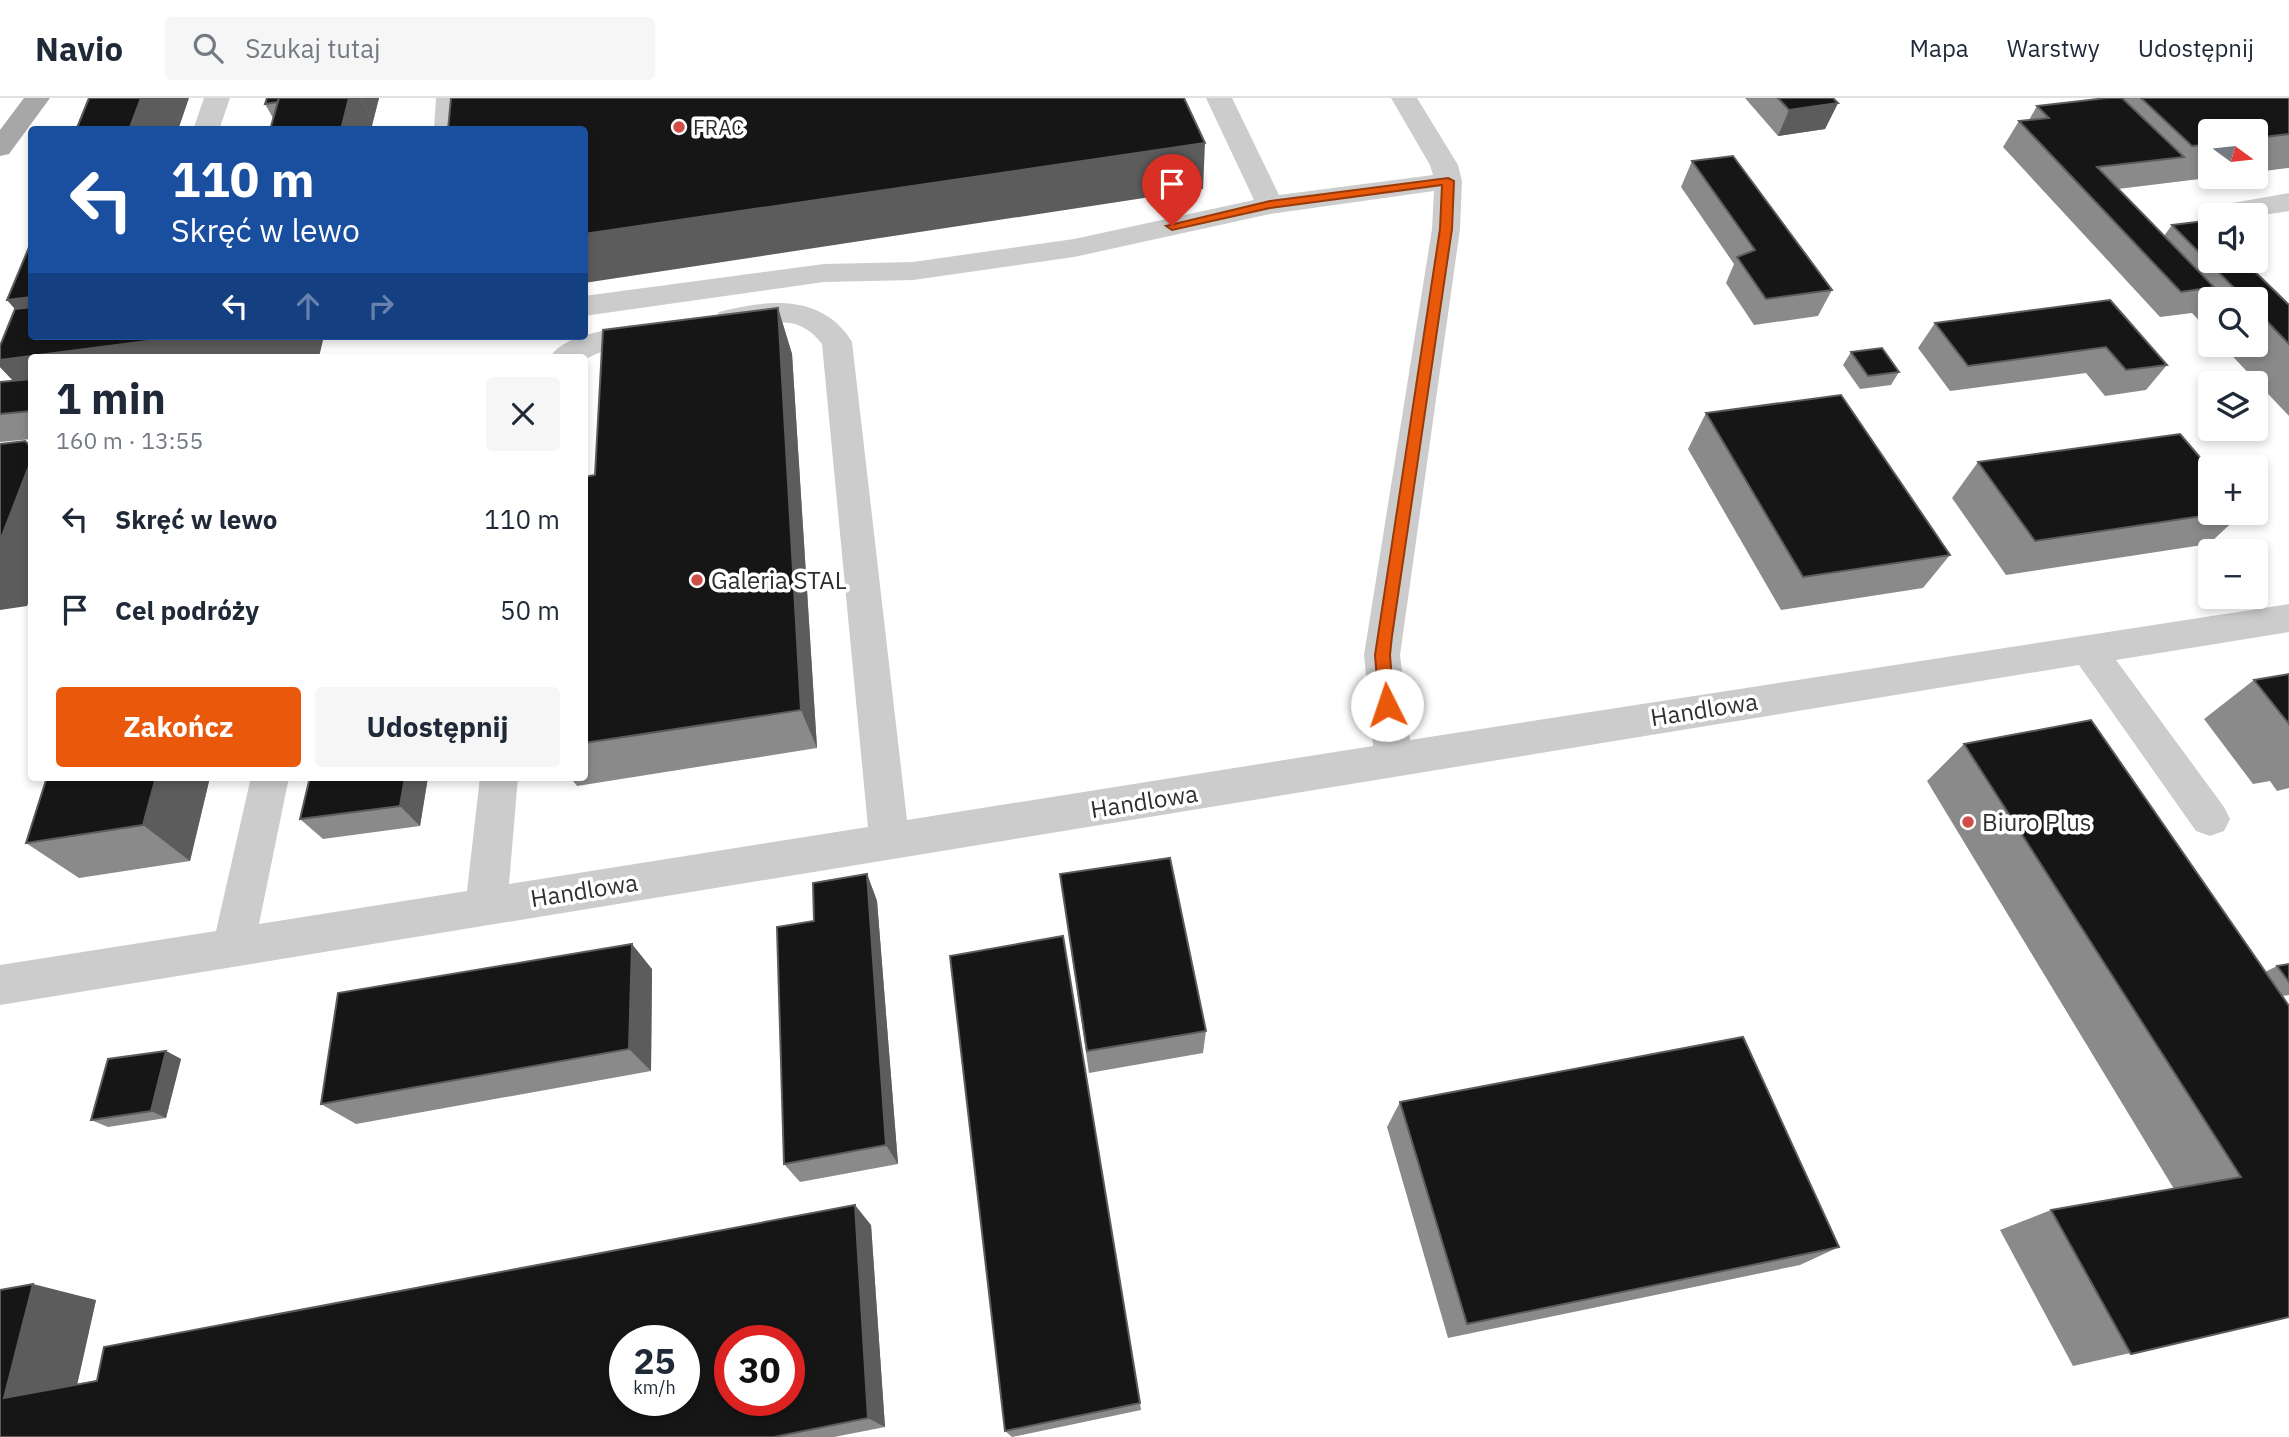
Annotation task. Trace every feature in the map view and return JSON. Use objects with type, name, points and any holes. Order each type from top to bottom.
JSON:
[{"type":"main road","points":[[0,148],[37,98]]},
{"type":"street","points":[[207,126],[217,98]]},
{"type":"street","points":[[447,126],[449,98]]},
{"type":"street","points":[[1219,98],[1270,205]]},
{"type":"street","points":[[1393,760],[1382,655],[1446,229],[1448,181],[1444,165],[1404,98]]},
{"type":"street","points":[[588,305],[824,274],[914,271],[1060,250],[1270,205],[1448,181]]},
{"type":"street","points":[[2268,206],[2289,202]]},
{"type":"street","points":[[571,354],[590,344],[766,312],[807,315],[827,326],[837,342],[889,840]]},
{"type":"street","name":"Handlowa","points":[[0,985],[889,840],[2289,618]]},
{"type":"street","points":[[2087,648],[2210,819]]},
{"type":"street","points":[[233,947],[270,781]]},
{"type":"street","points":[[486,906],[499,781]]},
{"type":"building","points":[[89,98],[141,98],[130,126],[78,126]]},
{"type":"building","points":[[267,98],[279,98],[278,102],[265,104]]},
{"type":"building","points":[[279,98],[349,98],[342,126],[271,126]]},
{"type":"building","points":[[451,98],[1184,98],[1205,143],[588,233],[588,126],[448,126]]},
{"type":"building","points":[[1778,98],[1833,98],[1838,103],[1789,110]]},
{"type":"building","points":[[2122,98],[2184,157],[2097,167],[2214,287],[2198,287],[2198,289],[2181,292],[2019,121],[2049,118],[2037,106]]},
{"type":"building","points":[[2141,98],[2289,98],[2289,134],[2268,137],[2268,119],[2198,119],[2198,145],[2192,146]]},
{"type":"building","points":[[1733,156],[1832,290],[1766,299],[1737,257],[1755,250],[1692,161]]},
{"type":"building","points":[[2198,222],[2198,251],[2172,225]]},
{"type":"building","points":[[28,250],[28,297],[7,300]]},
{"type":"building","points":[[2219,273],[2256,273],[2289,305],[2289,344],[2268,322],[2268,287],[2233,287]]},
{"type":"building","points":[[2110,300],[2167,365],[2126,370],[2106,347],[1968,366],[1935,323]]},
{"type":"building","points":[[28,307],[28,340],[155,340],[28,354],[28,356],[0,360],[0,346],[15,309]]},
{"type":"building","name":"Galeria STAL","points":[[778,308],[801,710],[588,742],[588,476],[595,475],[603,330]]},
{"type":"building","points":[[1882,348],[1899,372],[1868,376],[1851,352]]},
{"type":"building","points":[[28,379],[28,411],[0,414],[0,382]]},
{"type":"building","points":[[1841,395],[1950,555],[1803,577],[1706,413]]},
{"type":"building","points":[[2180,434],[2198,455],[2198,517],[2035,541],[1978,462]]},
{"type":"building","points":[[25,441],[28,444],[28,468],[0,541],[0,444]]},
{"type":"building","points":[[2289,674],[2289,724],[2254,680]]},
{"type":"building","points":[[2091,720],[2289,1006],[2289,1317],[2131,1354],[2051,1210],[2241,1177],[1964,744]]},
{"type":"building","points":[[46,781],[155,781],[143,825],[26,843]]},
{"type":"building","points":[[309,781],[404,781],[400,806],[300,819]]},
{"type":"building","points":[[1170,858],[1206,1031],[1087,1051],[1060,874]]},
{"type":"building","points":[[867,874],[886,1145],[784,1164],[777,927],[814,921],[813,883]]},
{"type":"building","points":[[1063,936],[1140,1403],[1005,1431],[950,956]]},
{"type":"building","points":[[632,944],[629,1049],[321,1104],[338,993]]},
{"type":"building","points":[[2289,964],[2289,982],[2277,966]]},
{"type":"building","points":[[1743,1037],[1839,1247],[1467,1324],[1400,1102]]},
{"type":"building","points":[[166,1051],[151,1111],[91,1120],[108,1059]]},
{"type":"building","points":[[855,1205],[868,1418],[774,1437],[0,1437],[0,1290],[33,1284],[4,1398],[97,1381],[104,1347]]},
{"type":"place","name":"FRAC","points":[[679,127]]},
{"type":"place","name":"Galeria STAL","points":[[697,580]]},
{"type":"place","name":"Biuro Plus","points":[[1968,822]]},
{"type":"route","points":[[1172,226],[1270,205],[1448,181],[1446,229],[1382,655],[1387,705]]}]
